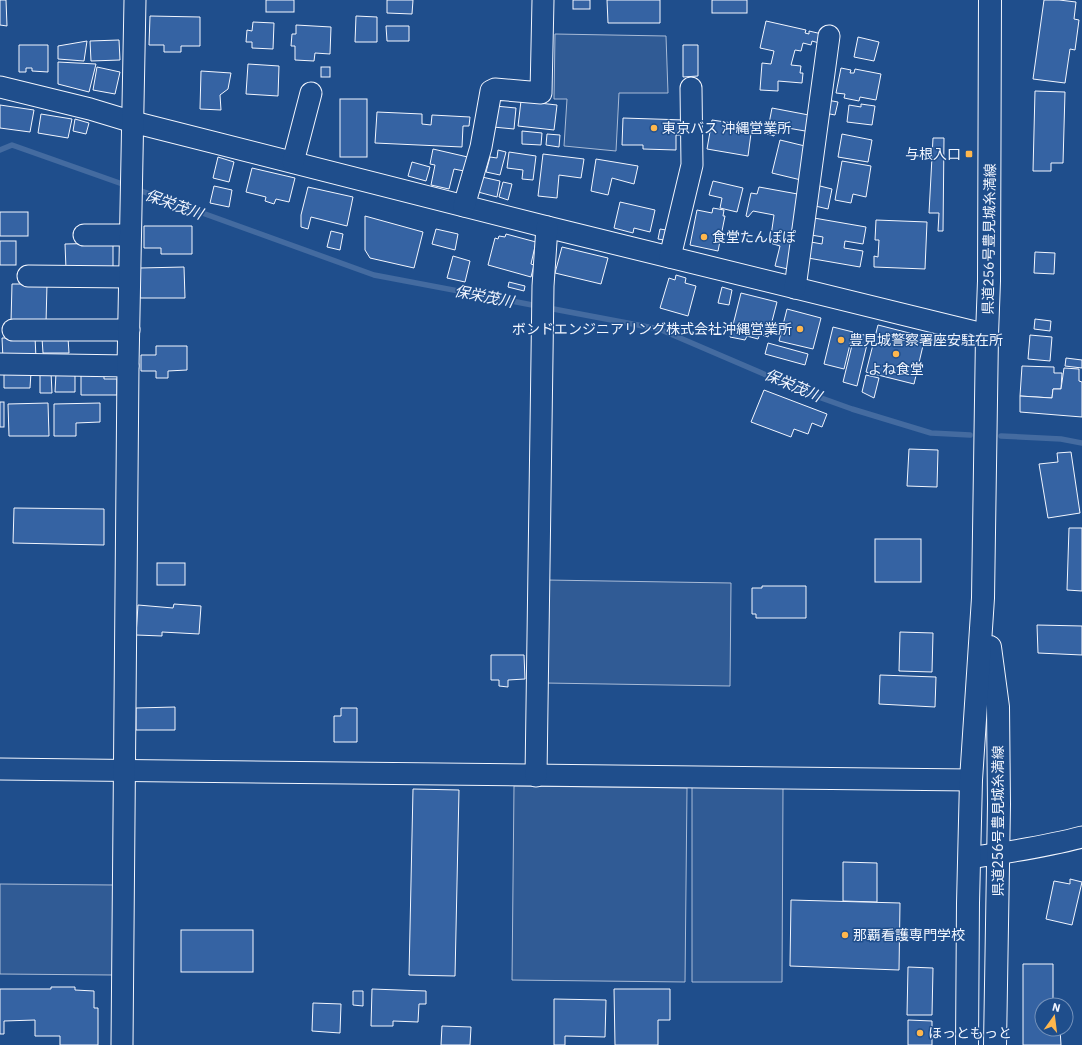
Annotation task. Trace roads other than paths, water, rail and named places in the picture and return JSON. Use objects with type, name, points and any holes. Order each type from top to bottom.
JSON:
[{"type":"main road","name":"県道256号豊見城糸満線","points":[[967,1045],[971,780],[983,598],[987,335],[990,273],[990,0]]},
{"type":"main road","name":"県道256号豊見城糸満線","points":[[983,598],[998,707],[998,854],[995,1045]]},
{"type":"street","points":[[122,1045],[129,277],[135,0]]},
{"type":"street","points":[[464,206],[480,147],[491,91],[495,89],[541,93],[544,0]]},
{"type":"street","points":[[795,288],[829,36]]},
{"type":"street","points":[[0,87],[547,227],[987,335]]},
{"type":"street","points":[[670,257],[692,165],[691,88]]},
{"type":"street","points":[[293,162],[311,92]]},
{"type":"street","points":[[536,776],[543,286],[547,227]]},
{"type":"street","points":[[84,235],[130,235]]},
{"type":"street","points":[[28,276],[129,277]]},
{"type":"street","points":[[13,330],[129,330]]},
{"type":"street","points":[[0,364],[128,366]]},
{"type":"street","points":[[0,769],[971,780]]},
{"type":"street","points":[[970,858],[1051,845],[1082,837]]},
{"type":"waterway","name":"保栄茂川","points":[[0,150],[12,145],[128,186]]},
{"type":"waterway","name":"保栄茂川","points":[[136,189],[374,275],[659,329],[813,395],[852,409],[931,433],[970,435]]},
{"type":"waterway","name":"保栄茂川","points":[[1001,436],[1061,439],[1082,443]]},
{"type":"place","name":"東京バス 沖縄営業所","points":[[654,128]]},
{"type":"place","name":"与根入口","points":[[969,154]]},
{"type":"place","name":"食堂たんぽぽ","points":[[704,237]]},
{"type":"place","name":"ボンドエンジニアリング株式会社沖縄営業所","points":[[800,329]]},
{"type":"place","name":"豊見城警察署座安駐在所","points":[[841,340]]},
{"type":"place","name":"よね食堂","points":[[896,354]]},
{"type":"place","name":"那覇看護専門学校","points":[[845,935]]},
{"type":"place","name":"ほっともっと","points":[[920,1033]]}]
